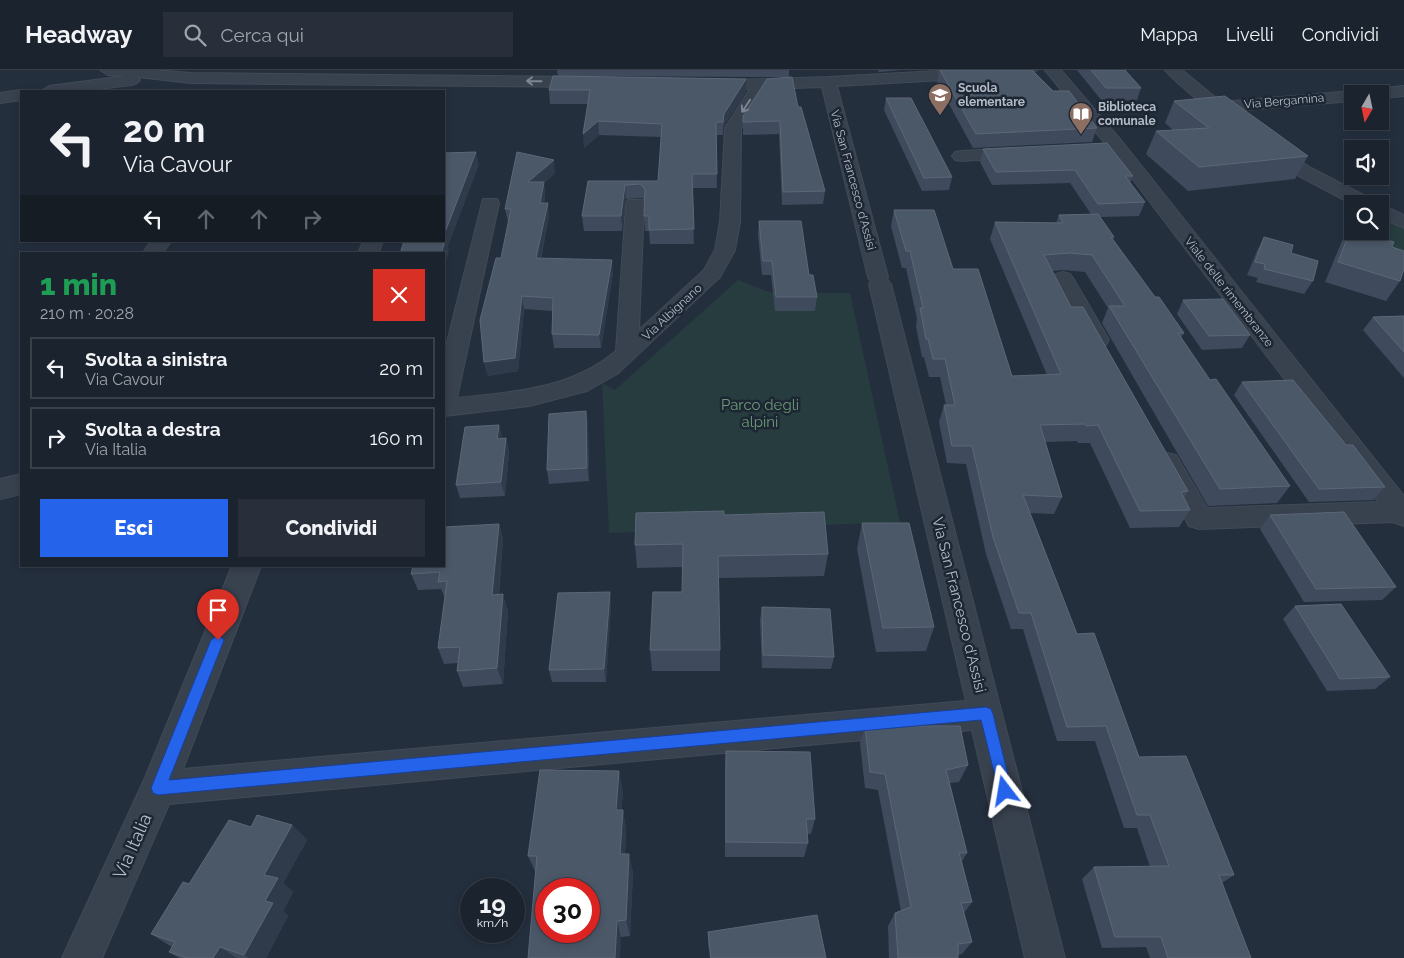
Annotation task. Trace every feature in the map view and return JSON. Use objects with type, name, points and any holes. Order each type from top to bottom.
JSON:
[{"type":"street","points":[[108,70],[159,76],[603,82]]},
{"type":"street","points":[[696,84],[760,85],[828,82],[859,75],[1029,70]]},
{"type":"street","name":"Viale delle rimembranze","points":[[1053,70],[1109,149],[1402,514]]},
{"type":"street","points":[[1172,70],[1216,107],[1305,172],[1349,195]]},
{"type":"street","points":[[56,90],[159,76]]},
{"type":"street","name":"Via San Francesco d'Assisi","points":[[828,82],[879,281],[911,419],[1045,957]]},
{"type":"street","name":"Via Albignano","points":[[445,408],[529,398],[579,385],[609,368],[627,353],[713,273],[725,250],[730,222],[733,128],[760,85]]},
{"type":"street","points":[[1389,93],[1404,91]]},
{"type":"street","points":[[0,98],[20,95]]},
{"type":"street","name":"Via Bergamina","points":[[1216,107],[1344,97]]},
{"type":"street","points":[[961,156],[1037,152]]},
{"type":"street","points":[[445,399],[490,202]]},
{"type":"street","points":[[627,353],[636,204]]},
{"type":"street","points":[[1389,214],[1404,222]]},
{"type":"street","points":[[1063,278],[1112,364]]},
{"type":"street","points":[[1155,442],[1199,519],[1402,514]]},
{"type":"street","points":[[0,489],[20,484]]},
{"type":"street","points":[[1284,490],[1301,515]]},
{"type":"street","name":"Via Italia","points":[[82,958],[158,788],[247,567]]},
{"type":"street","points":[[158,788],[986,714]]},
{"type":"green space","points":[[1389,222],[1404,228],[1404,263],[1380,240],[1389,240]]},
{"type":"green space","name":"Parco degli alpini","points":[[738,280],[772,293],[850,293],[900,522],[609,533],[602,383],[615,390]]},
{"type":"building","points":[[940,70],[1032,70],[1053,91],[1069,91],[1097,128],[976,134]]},
{"type":"building","points":[[1091,70],[1125,70],[1141,88],[1106,88]]},
{"type":"building","points":[[553,76],[746,79],[724,114],[723,122],[716,122],[717,174],[692,174],[694,229],[649,230],[649,216],[644,216],[645,190],[641,184],[625,185],[621,216],[582,216],[588,181],[658,181],[662,124],[598,121],[583,134],[590,90],[549,90]]},
{"type":"building","points":[[792,77],[798,107],[801,107],[825,191],[783,192],[780,121],[743,122],[743,116],[767,79]]},
{"type":"building","points":[[1225,96],[1308,156],[1199,167],[1156,131],[1209,128],[1174,101]]},
{"type":"building","points":[[886,98],[911,98],[952,177],[924,178]]},
{"type":"building","points":[[1107,143],[1133,176],[1125,176],[1145,202],[1098,204],[1075,170],[996,172],[983,149]]},
{"type":"building","points":[[476,152],[445,232],[445,153]]},
{"type":"building","points":[[517,152],[554,160],[528,182],[544,182],[540,203],[548,203],[536,258],[612,260],[599,335],[552,334],[553,298],[522,296],[515,358],[484,362],[480,320],[496,258],[501,258],[511,209],[505,209]]},
{"type":"building","points":[[894,210],[934,210],[953,269],[978,269],[1012,376],[1061,374],[995,222],[1063,223],[1059,215],[1098,214],[1114,237],[1111,237],[1155,297],[1159,297],[1184,333],[1178,333],[1210,380],[1216,379],[1290,486],[1220,489],[1109,306],[1125,306],[1092,255],[1070,253],[1044,255],[1071,307],[1083,307],[1188,491],[1181,492],[1190,510],[1140,511],[1098,425],[1040,425],[1062,497],[1023,495],[1077,634],[1094,633],[1139,757],[1186,756],[1234,875],[1219,875],[1251,958],[1168,958],[1161,937],[1115,937],[1094,867],[1169,866],[1150,815],[1137,815],[1106,726],[1067,727],[1031,613],[1019,613],[993,537],[972,446],[952,446],[944,405],[955,405],[945,359],[933,359],[928,339],[926,339],[920,308],[923,308],[910,251],[906,251]]},
{"type":"building","points":[[759,221],[801,221],[809,275],[813,275],[817,297],[776,297],[772,261],[763,261]]},
{"type":"building","points":[[1264,237],[1293,245],[1291,253],[1318,261],[1313,281],[1264,269],[1265,264],[1255,262]]},
{"type":"building","points":[[1347,240],[1387,240],[1394,242],[1392,247],[1404,251],[1404,269],[1400,281],[1338,262]]},
{"type":"building","points":[[404,242],[445,242],[442,252],[401,252]]},
{"type":"building","points":[[1223,299],[1250,335],[1209,336],[1183,300]]},
{"type":"building","points":[[1404,316],[1404,352],[1373,317]]},
{"type":"building","points":[[1293,380],[1346,445],[1353,445],[1385,487],[1319,489],[1242,382]]},
{"type":"building","points":[[586,411],[587,468],[547,470],[549,414]]},
{"type":"building","points":[[499,425],[497,439],[506,438],[501,482],[456,485],[465,427]]},
{"type":"building","points":[[724,511],[724,515],[824,512],[828,554],[718,556],[720,650],[650,650],[653,592],[682,592],[683,544],[635,545],[636,513]]},
{"type":"building","points":[[1344,512],[1396,587],[1316,589],[1270,515]]},
{"type":"building","points":[[862,523],[909,523],[934,627],[883,628]]},
{"type":"building","points":[[499,524],[492,595],[503,594],[497,668],[457,671],[460,647],[438,648],[447,581],[438,582],[440,572],[411,574],[413,567],[445,567],[445,527]]},
{"type":"building","points":[[610,592],[604,669],[549,670],[558,593]]},
{"type":"building","points":[[1341,604],[1390,677],[1340,679],[1295,606]]},
{"type":"building","points":[[762,607],[830,609],[834,657],[763,655]]},
{"type":"building","points":[[865,726],[960,726],[968,765],[946,770],[967,853],[959,853],[972,902],[961,903],[972,942],[958,944],[958,958],[898,958],[895,913],[911,907],[885,774],[870,772]]},
{"type":"building","points":[[726,751],[810,752],[815,819],[806,819],[808,843],[726,842]]},
{"type":"building","points":[[540,770],[619,771],[616,810],[623,810],[620,854],[629,854],[626,920],[617,921],[615,958],[528,958],[535,879],[535,943],[600,943],[600,878],[535,878],[537,856],[528,856]]},
{"type":"building","points":[[257,815],[292,825],[264,875],[278,878],[265,901],[273,903],[244,955],[220,947],[213,958],[187,958],[169,952],[175,942],[151,934],[183,882],[189,884],[229,820],[251,827]]},
{"type":"building","points":[[817,915],[826,958],[711,958],[708,932]]},
{"type":"place","name":"Scuola elementare","points":[[940,116]]},
{"type":"place","name":"Biblioteca comunale","points":[[1081,135]]},
{"type":"route","points":[[218,640],[158,788],[986,714],[1005,791]]}]
